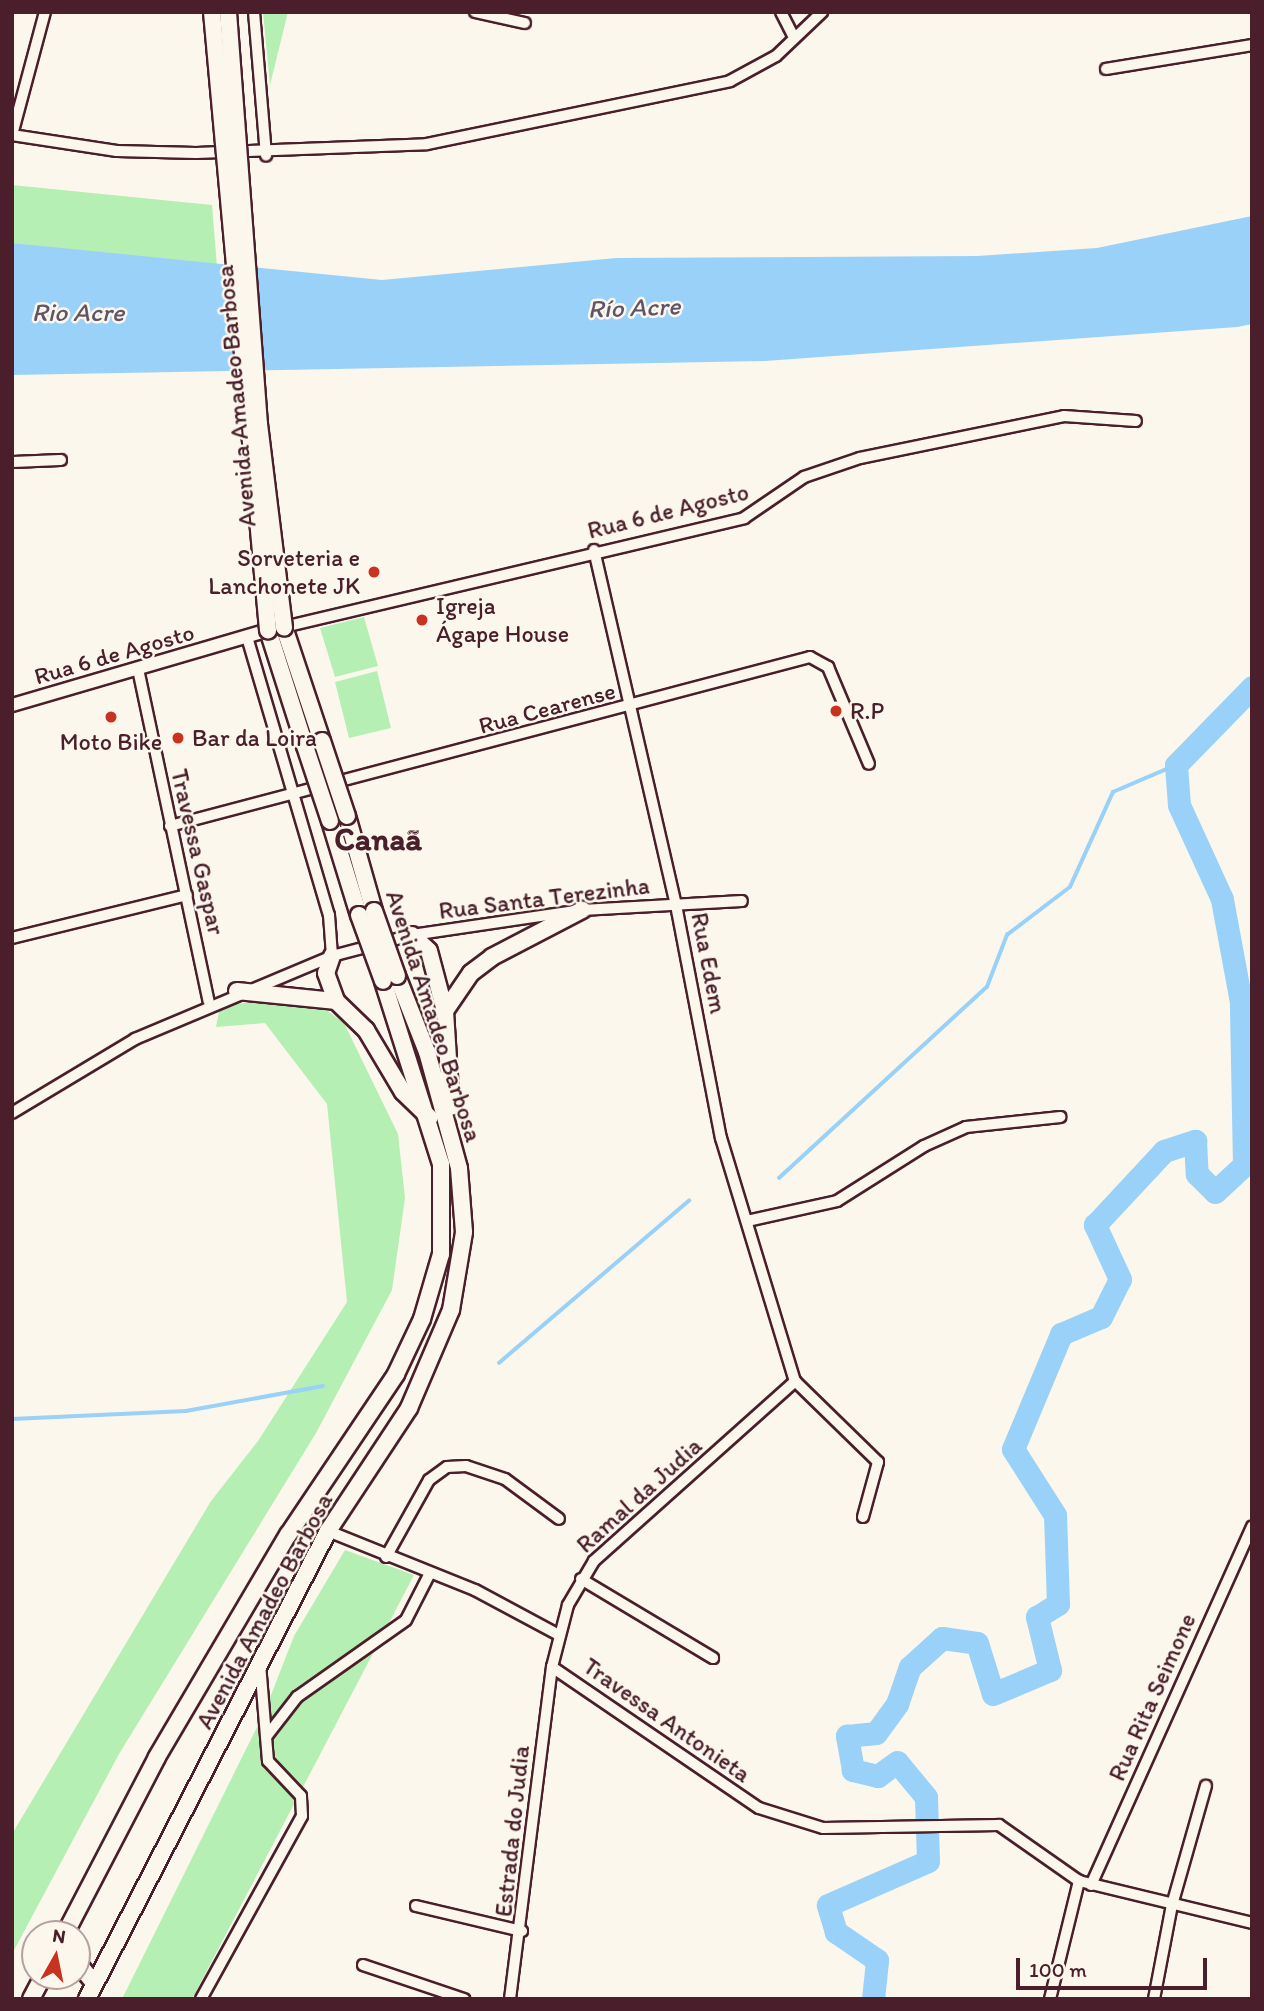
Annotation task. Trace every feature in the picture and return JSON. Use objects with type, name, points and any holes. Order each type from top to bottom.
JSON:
[{"type":"main road","name":"Avenida Amadeo Barbosa","points":[[72,1920],[157,1757],[288,1535],[396,1374],[422,1319],[442,1233],[440,1164],[430,1118],[390,979],[330,821],[268,630],[212,12]]},
{"type":"main road","name":"Avenida Amadeo Barbosa","points":[[228,12],[260,424],[284,627],[347,816],[367,913]]},
{"type":"main road","points":[[445,1012],[471,973],[492,957],[582,910]]},
{"type":"main road","points":[[412,936],[429,951],[445,1012],[451,1127]]},
{"type":"main road","points":[[331,956],[326,973],[337,1001],[366,1030],[403,1092],[430,1118]]},
{"type":"main road","name":"Avenida Amadeo Barbosa","points":[[87,1999],[328,1531],[409,1408],[452,1310],[464,1232],[451,1127],[390,979]]},
{"type":"main road","points":[[237,991],[337,1001]]},
{"type":"main road","points":[[91,1979],[95,1984]]},
{"type":"street","points":[[45,12],[12,135],[117,151],[266,155],[426,144],[545,124],[730,81],[758,68],[822,12]]},
{"type":"street","points":[[254,12],[266,155]]},
{"type":"street","points":[[475,12],[525,23]]},
{"type":"street","points":[[781,12],[794,38]]},
{"type":"street","points":[[1106,69],[1252,45]]},
{"type":"street","name":"Rua 6 de Agosto","points":[[284,627],[594,550],[744,518],[804,477],[860,458],[1064,416],[1136,421]]},
{"type":"street","points":[[12,462],[61,460]]},
{"type":"street","name":"Rua Edem","points":[[594,550],[677,905],[721,1138],[795,1381]]},
{"type":"street","name":"Rua 6 de Agosto","points":[[12,705],[268,630]]},
{"type":"street","points":[[247,637],[295,792],[329,915],[331,956]]},
{"type":"street","name":"Rua Cearense","points":[[170,827],[295,792],[629,708],[797,659],[820,659],[869,764]]},
{"type":"street","name":"Travessa Gaspar","points":[[138,669],[209,1002]]},
{"type":"street","points":[[12,938],[187,895]]},
{"type":"street","name":"Rua Santa Terezinha","points":[[12,1113],[209,1002],[331,956],[412,936],[582,910],[742,901]]},
{"type":"street","points":[[747,1221],[837,1201],[924,1146],[966,1127],[1060,1117]]},
{"type":"street","points":[[795,1381],[878,1462],[863,1517]]},
{"type":"street","name":"Ramal da Judia","points":[[552,1667],[559,1635],[581,1578],[631,1524],[795,1381]]},
{"type":"street","points":[[386,1557],[429,1480],[447,1467],[466,1466],[505,1479],[559,1519]]},
{"type":"street","name":"Rua Rita Seimone","points":[[1091,1885],[1252,1527]]},
{"type":"street","points":[[328,1531],[430,1573],[559,1635]]},
{"type":"street","points":[[266,1737],[297,1697],[406,1620],[430,1573]]},
{"type":"street","points":[[581,1578],[713,1658]]},
{"type":"street","points":[[201,1999],[302,1816],[301,1796],[268,1761],[260,1664]]},
{"type":"street","name":"Travessa Antonieta","points":[[552,1667],[748,1802],[822,1828],[864,1830],[964,1821],[1007,1828],[1079,1881],[1252,1923]]},
{"type":"street","name":"Estrada do Judia","points":[[510,1999],[522,1931],[552,1667]]},
{"type":"street","points":[[1154,1999],[1172,1905],[1206,1786]]},
{"type":"street","points":[[1050,1999],[1079,1881]]},
{"type":"street","points":[[416,1906],[522,1931]]},
{"type":"street","points":[[363,1965],[464,1999]]},
{"type":"green space","points":[[263,12],[288,12],[270,85]]},
{"type":"green space","points":[[12,185],[212,205],[217,267],[12,243]]},
{"type":"green space","points":[[364,617],[378,666],[335,677],[320,628]]},
{"type":"green space","points":[[377,671],[391,728],[349,738],[335,682]]},
{"type":"green space","points":[[268,1000],[313,1000],[344,1023],[398,1134],[405,1198],[392,1290],[316,1433],[119,1754],[30,1920],[21,1920],[21,1937],[12,1954],[12,1834],[211,1501],[258,1441],[347,1302],[327,1104],[265,1023],[216,1027],[220,1006]]},
{"type":"green space","points":[[345,1550],[414,1575],[192,1999],[122,1999],[264,1713],[294,1636]]},
{"type":"water","name":"Rio Acre","points":[[1252,216],[1252,324],[1237,327],[765,361],[12,375],[12,243],[382,280],[616,258],[977,256],[1097,248]]},
{"type":"waterway","points":[[873,1999],[877,1960],[836,1932],[828,1905],[928,1861],[926,1797],[897,1762],[878,1776],[853,1770],[847,1736],[876,1733],[897,1704],[910,1667],[942,1638],[977,1643],[993,1694],[1050,1670],[1037,1617],[1058,1604],[1055,1515],[1013,1449],[1061,1334],[1101,1317],[1120,1279],[1095,1225],[1164,1151],[1195,1141],[1197,1174],[1215,1192],[1244,1165],[1241,1002],[1222,899],[1179,805],[1176,765],[1252,687]]},
{"type":"waterway","points":[[779,1178],[987,987],[1007,935],[1070,887],[1113,792],[1176,765]]},
{"type":"waterway","points":[[499,1363],[689,1201]]},
{"type":"waterway","points":[[12,1419],[186,1411],[323,1386]]},
{"type":"place","name":"Sorveteria e Lanchonete JK","points":[[374,572]]},
{"type":"place","name":"Igreja Ágape House","points":[[422,620]]},
{"type":"place","name":"R.P","points":[[836,711]]},
{"type":"place","name":"Moto Bike","points":[[111,717]]},
{"type":"place","name":"Bar da Loira","points":[[178,738]]},
{"type":"district","name":"Canaã","points":[[378,839]]},
{"type":"water label","name":"Río Acre","points":[[634,308]]}]
